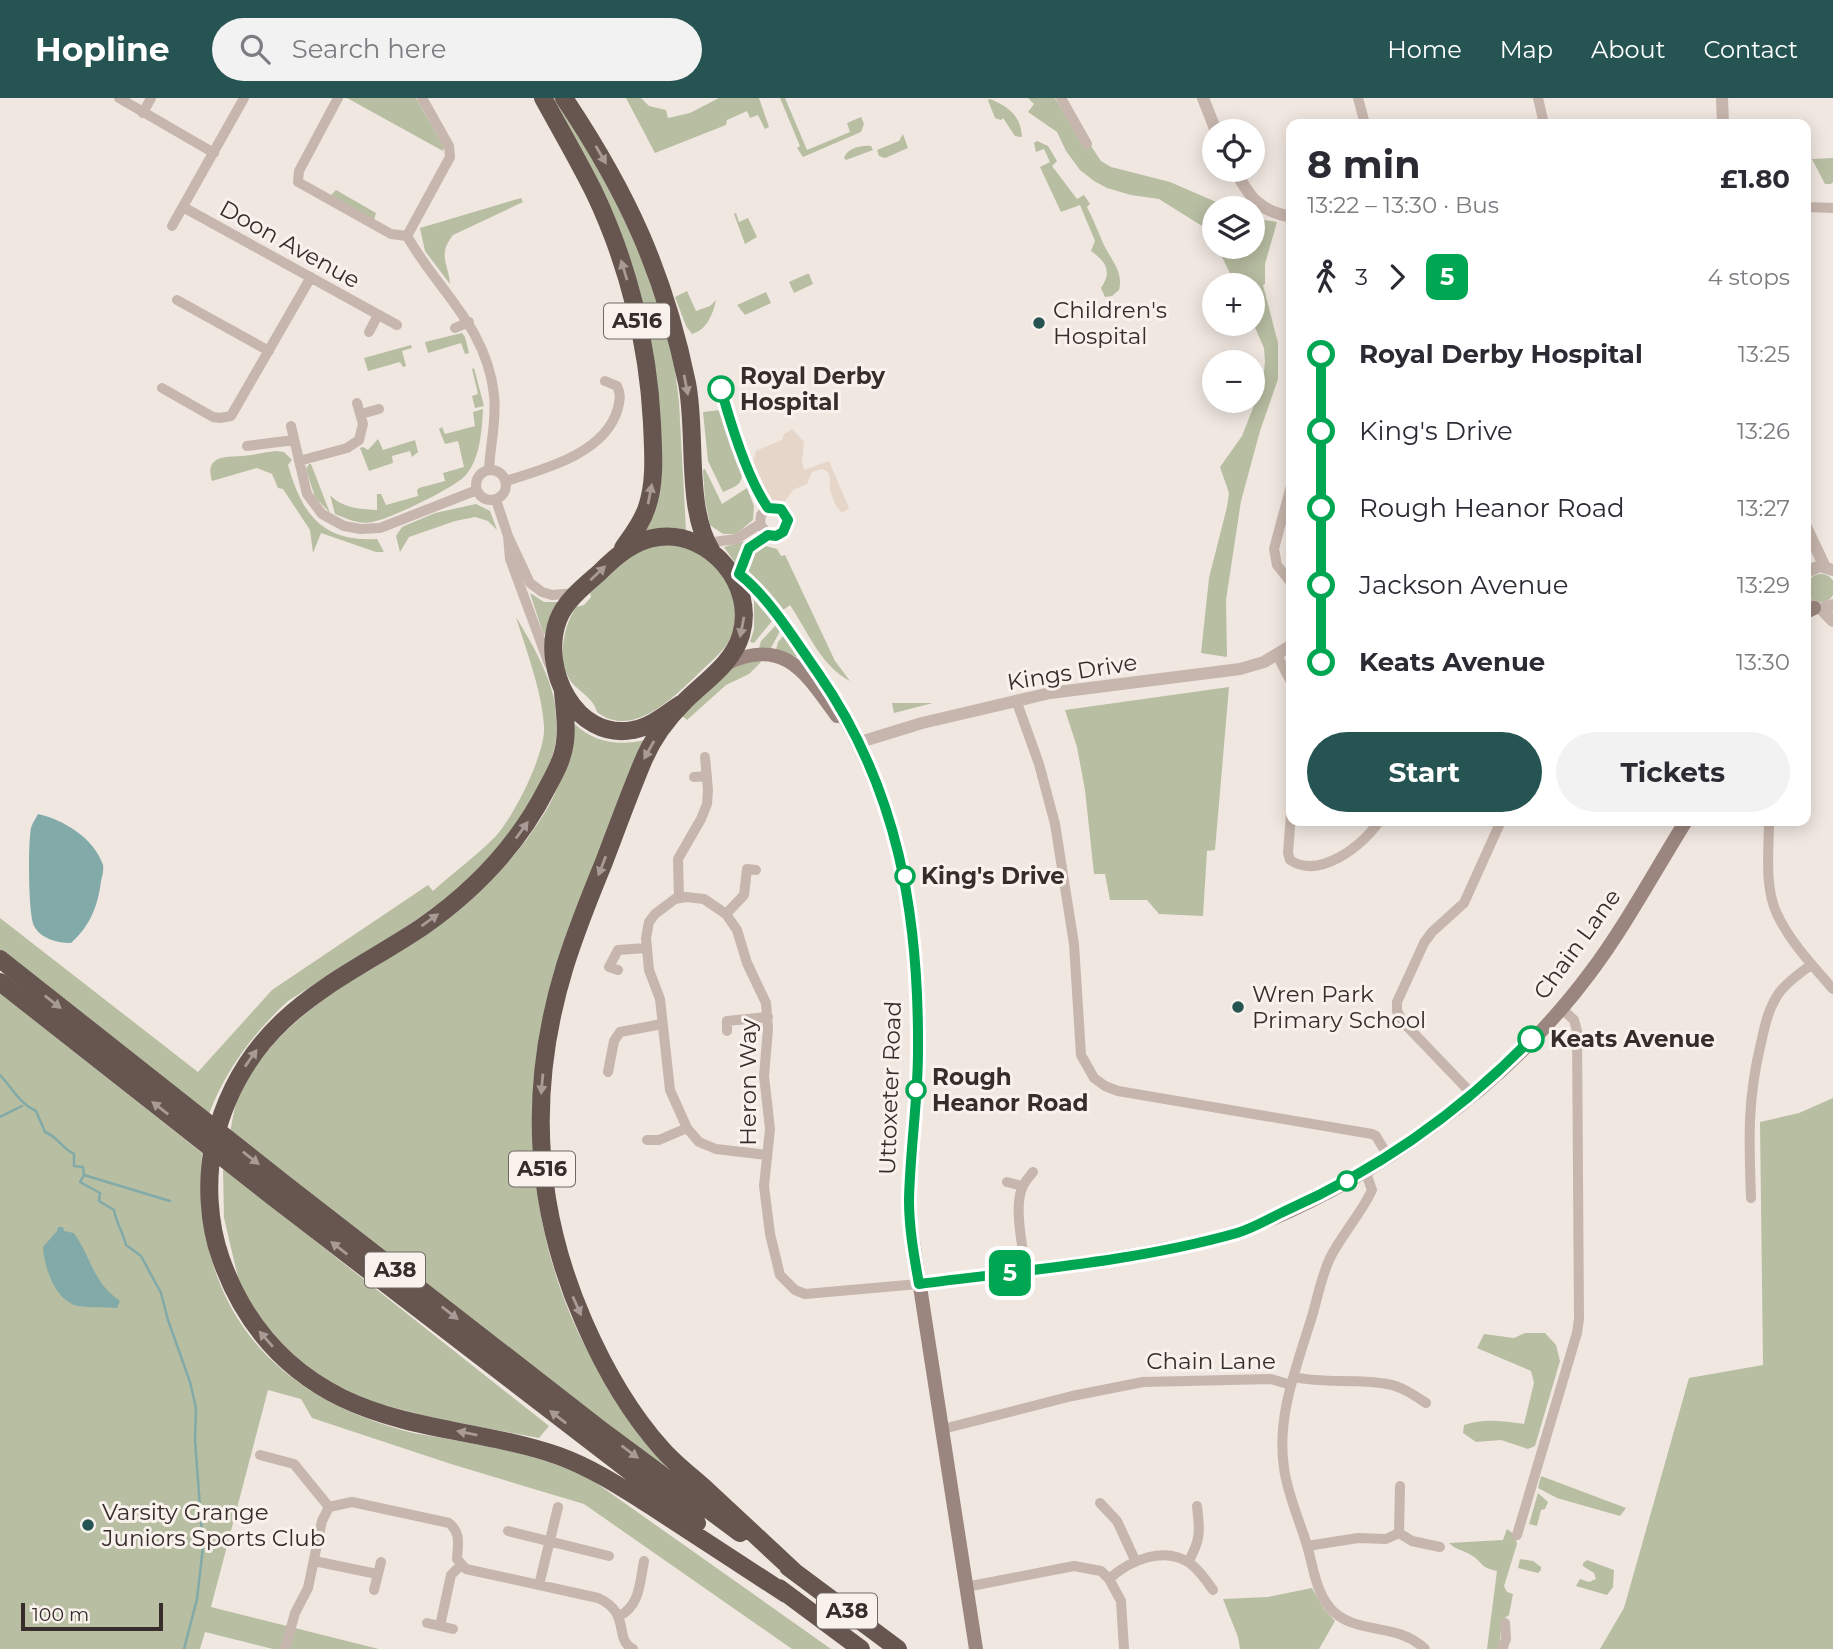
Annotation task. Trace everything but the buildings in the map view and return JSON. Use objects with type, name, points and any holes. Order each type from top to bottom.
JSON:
[{"type":"highway","name":"A516","points":[[543,98],[594,193],[616,246],[634,307],[648,379],[653,443],[652,486],[642,520],[619,554],[578,592],[563,610],[554,633],[553,651],[566,730],[559,763],[540,803],[510,846],[464,895],[422,927],[327,987],[282,1022],[260,1046],[240,1075],[220,1119],[210,1170],[214,1234],[228,1278],[253,1324],[272,1347],[299,1372],[341,1398],[369,1409],[437,1427],[520,1444],[576,1462],[629,1492],[786,1594]]},
{"type":"highway","name":"A516","points":[[560,684],[585,718],[615,731],[641,728],[681,704],[723,665],[740,640],[744,624],[744,605],[733,574],[706,545],[698,514],[687,382],[659,278],[625,198],[597,148],[564,98]]},
{"type":"highway","name":"A516","points":[[619,554],[641,542],[660,537],[680,537],[706,545]]},
{"type":"highway","name":"A516","points":[[681,704],[646,755],[565,966],[545,1051],[539,1142],[543,1177],[567,1284],[615,1387],[664,1450],[796,1573]]},
{"type":"highway","name":"A38","points":[[0,959],[600,1429],[898,1649]]},
{"type":"highway","name":"A38","points":[[0,982],[786,1594],[861,1649]]},
{"type":"main road","points":[[733,574],[770,607],[805,653],[844,711],[857,743]]},
{"type":"main road","points":[[723,665],[754,654],[773,654],[786,659],[808,680],[857,743]]},
{"type":"main road","name":"Uttoxeter Road","points":[[857,743],[876,782],[897,844],[912,923],[918,1052],[909,1201],[913,1250],[976,1649]]},
{"type":"main road","name":"Chain Lane","points":[[919,1284],[1115,1259],[1240,1232],[1331,1190],[1365,1170],[1472,1094],[1497,1073],[1561,1008],[1590,974],[1617,934],[1683,826]]},
{"type":"street","points":[[119,98],[214,153]]},
{"type":"street","points":[[143,113],[151,98]]},
{"type":"street","points":[[172,226],[244,98]]},
{"type":"street","points":[[338,98],[299,171],[298,183],[391,234],[407,236],[469,322],[487,361],[494,396],[489,470]]},
{"type":"street","points":[[407,236],[450,157],[449,146],[422,98]]},
{"type":"street","points":[[1061,98],[1087,144]]},
{"type":"street","points":[[1203,98],[1211,119]]},
{"type":"street","points":[[1358,98],[1364,119]]},
{"type":"street","points":[[1538,98],[1543,119]]},
{"type":"street","points":[[1722,98],[1723,119]]},
{"type":"street","points":[[1242,182],[1260,206],[1286,216]]},
{"type":"street","name":"Doon Avenue","points":[[183,207],[397,325]]},
{"type":"street","points":[[1811,207],[1833,208]]},
{"type":"street","points":[[163,388],[213,416],[227,418],[234,412],[311,277]]},
{"type":"street","points":[[177,300],[269,351]]},
{"type":"street","name":"Doon Avenue","points":[[369,332],[378,315]]},
{"type":"street","points":[[455,328],[469,322]]},
{"type":"street","points":[[506,481],[555,464],[597,440],[614,417],[620,400],[617,386],[605,381]]},
{"type":"street","points":[[299,461],[336,452],[355,444],[361,436],[363,424],[357,403]]},
{"type":"street","points":[[361,414],[379,409]]},
{"type":"street","points":[[291,426],[307,495],[312,504],[327,517],[354,529],[380,528],[477,491]]},
{"type":"street","points":[[247,446],[294,440]]},
{"type":"street","points":[[489,470],[500,473],[506,481],[505,490],[496,500],[482,497],[477,491],[479,476],[489,470]]},
{"type":"street","points":[[496,500],[508,536],[530,583],[552,595],[564,596],[578,592]]},
{"type":"street","points":[[1286,504],[1274,549],[1278,565],[1286,576]]},
{"type":"street","points":[[733,574],[749,548],[768,535],[780,535],[786,528],[788,520],[784,512],[777,507],[768,508],[761,515],[760,524],[768,535]]},
{"type":"street","points":[[706,545],[736,539],[760,524]]},
{"type":"street","points":[[508,536],[510,559],[548,663],[560,684]]},
{"type":"street","points":[[1811,536],[1830,568]]},
{"type":"street","points":[[1811,569],[1830,568]]},
{"type":"street","points":[[1816,608],[1833,621]]},
{"type":"street","name":"Kings Drive","points":[[857,743],[922,723],[1016,700],[1232,670],[1264,662],[1286,649]]},
{"type":"street","points":[[1277,655],[1286,672]]},
{"type":"street","points":[[1016,700],[1055,824],[1074,944],[1081,1055],[1094,1078],[1118,1091],[1376,1136],[1388,1156]]},
{"type":"street","points":[[679,898],[678,861],[705,811],[708,794],[705,757]]},
{"type":"street","points":[[694,777],[707,776]]},
{"type":"street","points":[[1290,826],[1288,853],[1290,860],[1299,864],[1328,862],[1350,852],[1376,826]]},
{"type":"street","points":[[1472,1094],[1403,1022],[1397,1012],[1397,1002],[1424,943],[1432,932],[1464,903],[1499,826]]},
{"type":"street","points":[[1769,826],[1770,890],[1777,914],[1811,965],[1831,984]]},
{"type":"street","points":[[756,870],[747,869],[743,897],[726,914],[704,899],[679,898],[664,905],[653,916],[646,930],[646,948],[650,974],[660,999],[670,1090],[687,1128],[699,1142],[709,1148],[767,1155]]},
{"type":"street","name":"Heron Way","points":[[726,914],[738,934],[747,963],[766,1003],[768,1017],[764,1066],[769,1115],[764,1186],[778,1271],[786,1282],[805,1294],[919,1284]]},
{"type":"street","points":[[618,970],[609,967],[618,950],[646,948]]},
{"type":"street","points":[[1751,1198],[1749,1104],[1768,1013],[1780,992],[1796,975],[1811,965]]},
{"type":"street","points":[[1517,1535],[1577,1333],[1577,1031],[1574,1020],[1561,1008]]},
{"type":"street","points":[[727,1031],[727,1021],[768,1017]]},
{"type":"street","points":[[608,1072],[614,1041],[620,1032],[662,1024]]},
{"type":"street","points":[[647,1140],[659,1140],[687,1128]]},
{"type":"street","name":"Chain Lane","points":[[943,1429],[1072,1396],[1143,1382],[1293,1381],[1329,1261],[1342,1235],[1372,1190],[1365,1170]]},
{"type":"street","points":[[1026,1270],[1020,1198],[1023,1186],[1033,1172]]},
{"type":"street","points":[[1007,1182],[1023,1186]]},
{"type":"street","points":[[1425,1649],[1410,1636],[1397,1631],[1358,1625],[1338,1615],[1327,1603],[1318,1587],[1284,1470],[1282,1440],[1293,1381],[1387,1384],[1407,1391],[1426,1403]]},
{"type":"street","points":[[260,1455],[294,1464],[330,1507]]},
{"type":"street","points":[[1399,1533],[1400,1486]]},
{"type":"street","points":[[285,1649],[295,1613],[308,1588],[322,1521],[330,1507],[352,1502],[449,1523],[456,1528],[459,1536],[457,1559],[466,1569],[598,1598],[612,1604],[619,1616],[623,1641],[633,1649]]},
{"type":"street","points":[[1100,1503],[1115,1512],[1116,1521],[1135,1560]]},
{"type":"street","points":[[1188,1562],[1201,1533],[1196,1506]]},
{"type":"street","points":[[540,1585],[558,1507]]},
{"type":"street","points":[[508,1531],[609,1556]]},
{"type":"street","points":[[1307,1546],[1358,1538],[1386,1539],[1399,1533]]},
{"type":"street","points":[[1399,1533],[1412,1541],[1440,1547]]},
{"type":"street","points":[[1109,1579],[1135,1560],[1160,1556],[1188,1562],[1201,1573],[1213,1590]]},
{"type":"street","points":[[314,1561],[377,1574]]},
{"type":"street","points":[[619,1616],[629,1612],[634,1605],[644,1561]]},
{"type":"street","points":[[374,1590],[381,1562]]},
{"type":"street","points":[[440,1626],[451,1575],[461,1565]]},
{"type":"street","points":[[966,1587],[1074,1566],[1101,1572],[1109,1579],[1121,1601],[1124,1649]]},
{"type":"street","points":[[427,1623],[453,1629]]},
{"type":"street","points":[[1502,1649],[1506,1639],[1505,1623]]},
{"type":"green space","points":[[347,98],[416,98],[444,147],[443,151]]},
{"type":"green space","points":[[549,98],[557,98],[629,219],[672,345],[679,402],[686,531],[643,532],[660,455],[661,422],[638,296]]},
{"type":"green space","points":[[626,98],[641,98],[649,106],[666,110],[668,118],[690,113],[719,98],[759,98],[769,127],[765,129],[758,115],[750,118],[747,111],[727,120],[726,125],[655,153]]},
{"type":"green space","points":[[780,98],[785,98],[807,150],[850,132],[847,123],[861,117],[864,124],[861,132],[803,157],[797,148],[800,146]]},
{"type":"green space","points":[[1028,98],[1055,98],[1083,145],[1089,143],[1101,161],[1111,167],[1170,182],[1202,196],[1202,226],[1159,199],[1131,195],[1094,181],[1080,170],[1066,151],[1057,132],[1028,112],[1034,104]]},
{"type":"green space","points":[[988,100],[1013,113],[1019,123],[1022,137],[1015,136],[1003,118],[995,118]]},
{"type":"green space","points":[[903,134],[908,148],[885,158],[879,156],[877,150],[899,141]]},
{"type":"green space","points":[[1037,141],[1048,146],[1057,161],[1052,166],[1077,199],[1084,195],[1090,204],[1087,207],[1120,277],[1119,290],[1112,296],[1105,297],[1101,288],[1105,282],[1106,267],[1091,251],[1095,241],[1080,205],[1061,212],[1040,167],[1050,162],[1044,149],[1036,152],[1034,143]]},
{"type":"green space","points":[[871,146],[873,150],[846,160],[844,158],[851,150]]},
{"type":"green space","points":[[1833,158],[1833,182],[1825,184],[1812,159]]},
{"type":"green space","points":[[336,190],[376,213],[374,220],[330,196]]},
{"type":"green space","points":[[521,198],[523,202],[453,235],[445,254],[450,284],[425,251],[420,228]]},
{"type":"green space","points":[[736,213],[739,222],[748,218],[757,237],[745,244],[734,214]]},
{"type":"green space","points":[[1265,220],[1277,222],[1265,273],[1230,273],[1223,259],[1265,259]]},
{"type":"green space","points":[[807,274],[813,284],[794,293],[789,282]]},
{"type":"green space","points":[[687,291],[696,311],[710,306],[716,300],[705,325],[692,334],[686,326],[675,297]]},
{"type":"green space","points":[[766,292],[771,303],[745,315],[737,305]]},
{"type":"green space","points":[[1265,293],[1278,343],[1278,379],[1260,431],[1241,501],[1226,600],[1227,657],[1201,653],[1209,578],[1229,493],[1220,467],[1242,436],[1251,413],[1265,413],[1264,348],[1259,336],[1265,336]]},
{"type":"green space","points":[[462,333],[469,353],[465,354],[461,343],[428,353],[425,342]]},
{"type":"green space","points":[[411,345],[412,348],[402,351],[406,366],[403,367],[400,362],[368,371],[364,358]]},
{"type":"green space","points":[[474,368],[484,406],[475,408],[472,396],[478,394],[472,369]]},
{"type":"green space","points":[[483,409],[481,435],[474,462],[458,482],[381,520],[358,522],[335,514],[330,495],[346,505],[377,510],[377,494],[381,494],[386,505],[418,496],[419,488],[445,481],[443,473],[464,467],[458,441],[445,444],[439,429],[442,427],[445,434],[475,426],[473,412]]},
{"type":"green space","points":[[721,410],[739,456],[742,474],[738,484],[723,492],[708,461],[703,412]]},
{"type":"green space","points":[[378,439],[383,450],[415,440],[418,452],[412,457],[410,451],[392,456],[393,463],[369,471],[360,448],[368,450]]},
{"type":"green space","points":[[284,452],[292,460],[288,465],[300,498],[317,522],[342,536],[377,539],[384,552],[376,552],[321,533],[313,553],[310,530],[283,489],[278,488],[272,474],[257,468],[212,481],[211,466],[218,459]]},
{"type":"green space","points":[[309,464],[330,513],[315,497],[306,469]]},
{"type":"green space","points":[[705,469],[722,504],[747,488],[754,506],[753,520],[736,534],[723,534],[710,525],[705,500]]},
{"type":"green space","points":[[476,504],[490,511],[497,530],[488,521],[475,517],[455,521],[409,537],[400,552],[396,536],[402,527],[435,513]]},
{"type":"green space","points":[[745,541],[748,544],[736,564],[724,547]]},
{"type":"green space","points":[[667,543],[686,548],[712,563],[731,592],[735,626],[725,647],[666,703],[639,718],[625,721],[611,719],[597,712],[593,703],[567,675],[563,645],[568,624],[576,607],[584,605],[591,597],[590,593],[633,554]]},
{"type":"green space","points":[[766,546],[777,549],[781,556],[785,555],[835,661],[850,681],[831,667],[823,657],[790,605],[779,613],[750,578],[748,561],[754,553]]},
{"type":"green space","points":[[1821,574],[1831,578],[1834,593],[1831,598],[1821,602],[1811,598],[1811,578]]},
{"type":"green space","points":[[530,593],[544,602],[560,602],[549,620],[544,636]]},
{"type":"green space","points":[[754,600],[772,621],[754,643],[750,642],[754,629]]},
{"type":"green space","points":[[516,617],[549,681],[556,720],[555,746],[538,788],[525,810],[474,873],[440,903],[288,1001],[252,1039],[223,1083],[209,1114],[0,950],[0,918],[198,1072],[272,990],[428,885],[433,891],[502,829],[534,768],[540,752],[544,726],[533,671]]},
{"type":"green space","points":[[776,625],[780,631],[771,648],[759,648],[761,641]]},
{"type":"green space","points":[[785,634],[798,656],[776,650],[778,642]]},
{"type":"green space","points":[[759,659],[761,662],[749,674],[726,685],[687,720],[681,715],[732,668]]},
{"type":"green space","points":[[1229,687],[1215,850],[1207,851],[1203,916],[1159,914],[1147,900],[1110,900],[1105,874],[1094,874],[1085,790],[1077,747],[1065,710]]},
{"type":"green space","points":[[892,703],[933,703],[894,713]]},
{"type":"green space","points":[[575,724],[599,739],[617,743],[645,740],[552,981],[536,1074],[533,1121],[535,1168],[551,1260],[566,1305],[589,1353],[672,1469],[669,1473],[230,1133],[236,1102],[244,1085],[280,1037],[335,991],[456,912],[483,889],[516,853],[554,795]]},
{"type":"green space","points":[[0,993],[202,1153],[202,1207],[210,1255],[226,1298],[249,1335],[280,1368],[317,1395],[362,1416],[413,1433],[527,1456],[592,1480],[831,1649],[792,1649],[584,1504],[312,1418],[301,1399],[268,1390],[211,1607],[379,1649],[273,1649],[205,1632],[200,1649],[0,1649]]},
{"type":"green space","points":[[1833,1098],[1833,1649],[1600,1649],[1624,1608],[1689,1378],[1763,1365],[1760,1122],[1799,1113]]},
{"type":"green space","points":[[223,1168],[549,1426],[539,1438],[438,1419],[364,1400],[319,1376],[285,1348],[267,1328],[240,1286],[224,1218]]},
{"type":"green space","points":[[1525,1333],[1545,1333],[1556,1345],[1560,1361],[1535,1446],[1528,1449],[1501,1440],[1476,1442],[1463,1433],[1464,1425],[1486,1421],[1524,1424],[1534,1383],[1531,1371],[1477,1348],[1484,1334],[1514,1338]]},
{"type":"green space","points":[[1541,1476],[1626,1508],[1620,1516],[1557,1498],[1538,1488]]},
{"type":"green space","points":[[1538,1493],[1548,1502],[1545,1509],[1541,1510],[1537,1526],[1529,1524]]},
{"type":"green space","points":[[1507,1529],[1515,1535],[1517,1544],[1504,1586],[1507,1592],[1513,1594],[1509,1615],[1502,1620],[1499,1649],[1487,1649],[1497,1571],[1484,1566],[1449,1543],[1503,1540]]},
{"type":"green space","points":[[1520,1559],[1533,1561],[1541,1570],[1538,1573],[1518,1568]]},
{"type":"green space","points":[[1587,1560],[1614,1570],[1613,1587],[1607,1595],[1576,1586],[1580,1579],[1589,1582],[1596,1579],[1594,1573],[1583,1566]]},
{"type":"green space","points":[[1312,1588],[1324,1609],[1335,1621],[1319,1649],[1240,1649],[1223,1599],[1268,1597]]},
{"type":"shaded area","points":[[792,429],[804,442],[804,470],[829,461],[849,508],[842,513],[830,490],[828,472],[822,469],[812,472],[807,484],[793,490],[785,501],[780,503],[772,502],[764,491],[752,466],[756,451],[782,440],[784,434]]},
{"type":"water","points":[[38,814],[77,832],[93,846],[103,865],[98,899],[92,915],[71,943],[45,937],[34,926],[32,919],[30,836]]},
{"type":"water","points":[[58,1227],[74,1233],[98,1278],[120,1301],[117,1308],[78,1306],[70,1303],[57,1290],[48,1273],[43,1247]]},
{"type":"waterway","points":[[0,1075],[21,1100],[36,1111],[45,1132],[74,1154],[74,1166],[83,1167],[84,1175],[80,1182],[100,1193],[99,1201],[114,1210],[126,1245],[141,1256],[161,1293],[190,1382],[196,1408],[195,1440],[203,1547],[197,1599],[184,1649]]},
{"type":"waterway","points":[[0,1117],[22,1106]]},
{"type":"waterway","points":[[84,1175],[170,1201]]},
{"type":"bus line","name":"5","points":[[721,389],[734,431],[760,496],[768,508],[781,509],[788,520],[780,535],[768,535],[749,548],[739,574],[770,607],[844,711],[876,782],[902,865],[912,923],[918,1016],[918,1069],[909,1201],[919,1284],[1115,1259],[1240,1232],[1331,1190],[1388,1156],[1472,1094],[1531,1039]]},
{"type":"place","name":"Children's Hospital","points":[[1039,323]]},
{"type":"place","name":"Royal Derby Hospital","points":[[721,389]]},
{"type":"place","name":"King's Drive","points":[[905,876]]},
{"type":"place","name":"Wren Park Primary School","points":[[1238,1007]]},
{"type":"place","name":"Keats Avenue","points":[[1531,1039]]},
{"type":"place","name":"Rough Heanor Road","points":[[916,1090]]},
{"type":"place","name":"Varsity Grange Juniors Sports Club","points":[[88,1525]]}]
